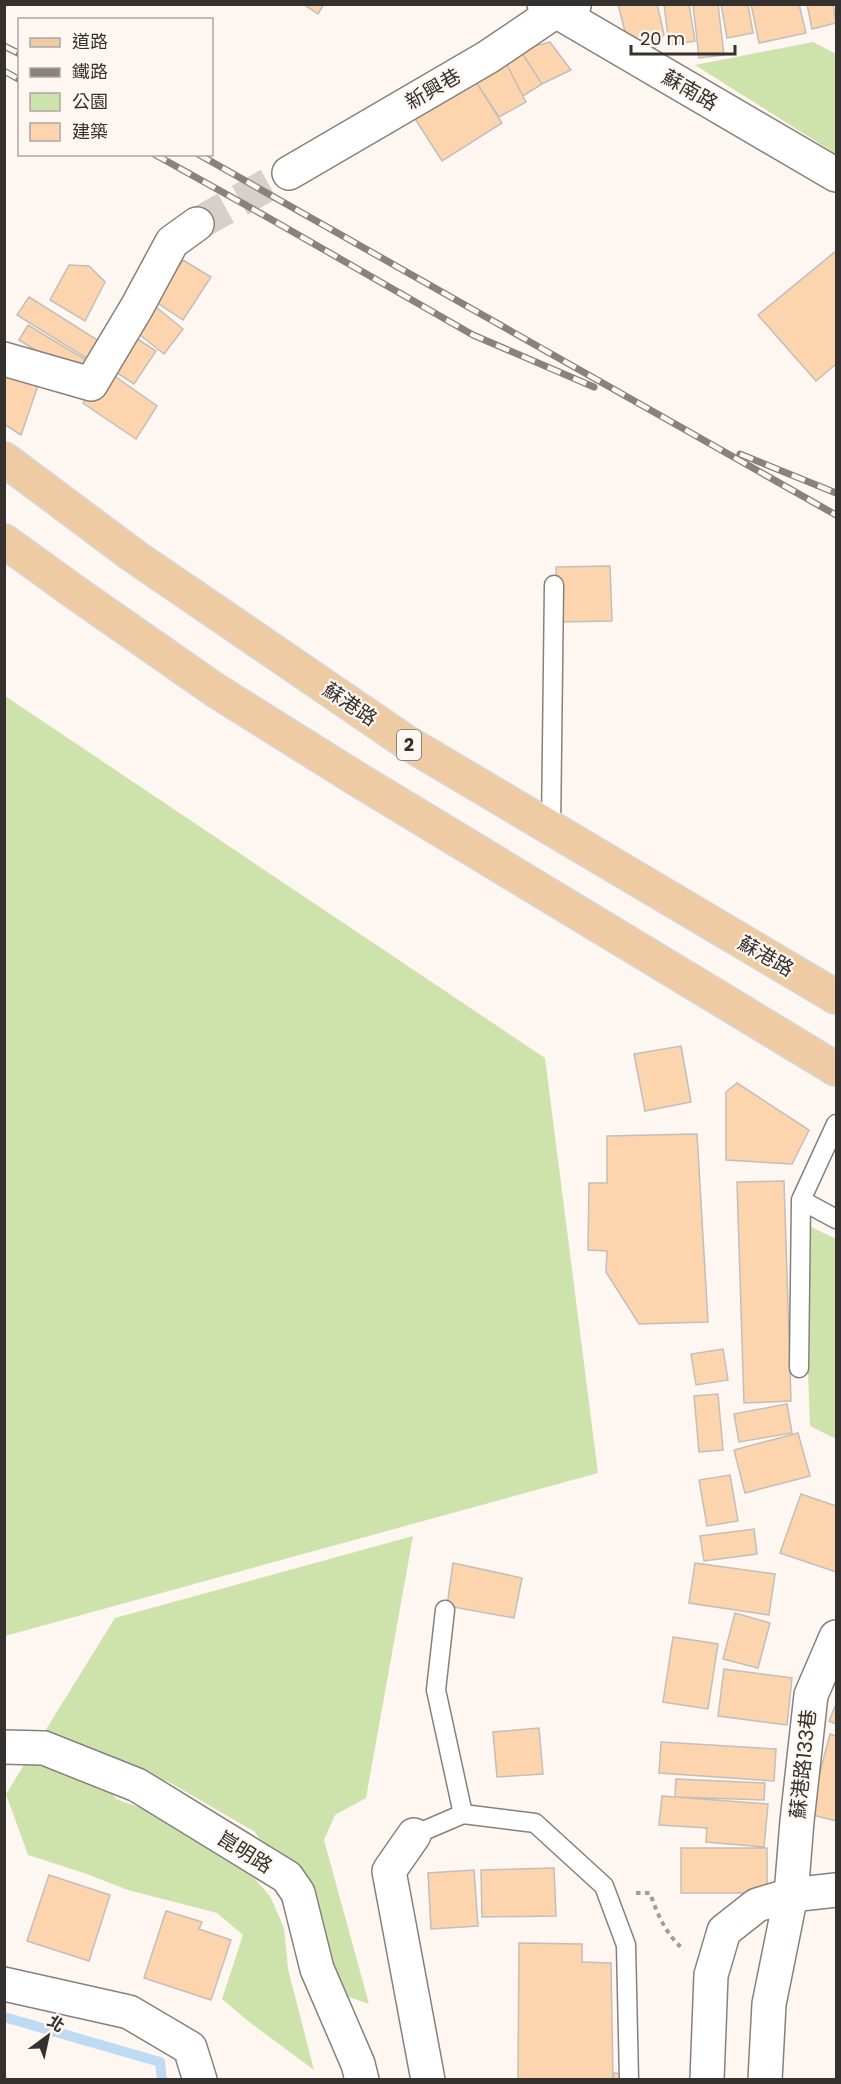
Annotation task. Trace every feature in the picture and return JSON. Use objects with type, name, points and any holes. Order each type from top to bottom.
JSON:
[{"type":"main road","name":"蘇港路","points":[[4,459],[135,556],[396,736],[837,996]]},
{"type":"main road","points":[[4,541],[225,696],[357,779],[837,1069]]},
{"type":"street","name":"新興巷","points":[[289,174],[488,57],[559,7]]},
{"type":"street","name":"蘇南路","points":[[559,7],[837,175]]},
{"type":"street","points":[[4,359],[91,384],[137,307],[172,242],[197,224]]},
{"type":"street","name":"蘇港路133巷","points":[[765,2079],[769,2004],[791,1895],[811,1695],[837,1637]]},
{"type":"street","name":"崑明路","points":[[4,1747],[44,1748],[136,1785],[287,1878],[298,1893],[317,1969],[358,2064],[362,2079]]},
{"type":"street","points":[[414,1835],[389,1871],[428,2079]]},
{"type":"street","points":[[707,2079],[711,1975],[724,1931],[757,1905],[791,1895],[837,1890]]},
{"type":"street","points":[[4,1984],[129,2012],[190,2048],[200,2079]]},
{"type":"lane","points":[[551,829],[554,585]]},
{"type":"lane","points":[[799,1368],[801,1200],[837,1124]]},
{"type":"lane","points":[[801,1200],[837,1219]]},
{"type":"lane","points":[[445,1610],[436,1690],[463,1814]]},
{"type":"lane","points":[[414,1835],[463,1814],[535,1823],[603,1886],[626,1945],[629,2079]]},
{"type":"green space","points":[[813,42],[836,54],[836,154],[695,65]]},
{"type":"green space","points":[[5,696],[545,1058],[598,1473],[5,1636]]},
{"type":"green space","points":[[805,1224],[836,1239],[836,1439],[810,1426]]},
{"type":"green space","points":[[413,1536],[366,1798],[335,1815],[324,1840],[369,2004],[346,1996],[322,1940],[255,1832],[169,1782],[86,1756],[116,1799],[180,1822],[247,1870],[270,1896],[284,1928],[288,1969],[314,2070],[222,1999],[243,1935],[217,1913],[128,1890],[28,1855],[6,1794],[115,1618]]},
{"type":"building","points":[[303,4],[324,4],[318,14]]},
{"type":"building","points":[[618,4],[657,4],[664,34],[655,49],[625,32]]},
{"type":"building","points":[[664,4],[689,4],[695,41],[669,45]]},
{"type":"building","points":[[693,4],[718,4],[724,55],[699,58]]},
{"type":"building","points":[[721,4],[748,4],[753,33],[727,38]]},
{"type":"building","points":[[751,4],[799,4],[806,33],[759,43]]},
{"type":"building","points":[[807,4],[833,4],[836,23],[812,29]]},
{"type":"building","points":[[550,42],[571,70],[542,84],[520,50]]},
{"type":"building","points":[[520,50],[542,84],[523,96],[505,61]]},
{"type":"building","points":[[505,61],[526,102],[499,117],[472,76]]},
{"type":"building","points":[[472,76],[502,123],[442,161],[412,114]]},
{"type":"building","points":[[836,251],[836,364],[816,381],[758,315]]},
{"type":"building","points":[[183,260],[211,277],[183,320],[156,302]]},
{"type":"building","points":[[69,265],[89,266],[105,282],[85,321],[50,300]]},
{"type":"building","points":[[29,297],[99,341],[88,359],[17,315]]},
{"type":"building","points":[[151,303],[183,329],[164,354],[131,328]]},
{"type":"building","points":[[28,325],[91,363],[82,379],[19,340]]},
{"type":"building","points":[[130,334],[156,351],[134,384],[108,367]]},
{"type":"building","points":[[4,364],[41,377],[21,435],[4,424]]},
{"type":"building","points":[[106,370],[157,406],[136,439],[83,403]]},
{"type":"building","points":[[610,566],[612,621],[558,622],[556,567]]},
{"type":"building","points":[[681,1046],[691,1102],[645,1111],[634,1054]]},
{"type":"building","points":[[737,1083],[809,1130],[792,1164],[726,1160],[726,1092]]},
{"type":"building","points":[[697,1134],[708,1322],[639,1324],[606,1272],[607,1251],[588,1250],[589,1183],[607,1183],[607,1136]]},
{"type":"building","points":[[784,1181],[791,1401],[744,1403],[737,1182]]},
{"type":"building","points":[[723,1349],[728,1380],[696,1385],[691,1354]]},
{"type":"building","points":[[718,1394],[723,1450],[699,1452],[694,1396]]},
{"type":"building","points":[[787,1404],[792,1433],[739,1442],[734,1414]]},
{"type":"building","points":[[798,1433],[810,1476],[745,1493],[734,1450]]},
{"type":"building","points":[[730,1475],[738,1521],[707,1526],[699,1480]]},
{"type":"building","points":[[801,1494],[836,1506],[836,1572],[780,1553]]},
{"type":"building","points":[[754,1529],[757,1554],[704,1561],[700,1536]]},
{"type":"building","points":[[453,1563],[522,1578],[514,1618],[447,1606]]},
{"type":"building","points":[[695,1563],[775,1574],[769,1615],[689,1603]]},
{"type":"building","points":[[735,1613],[770,1623],[758,1668],[723,1659]]},
{"type":"building","points":[[673,1637],[718,1644],[708,1709],[663,1702]]},
{"type":"building","points":[[724,1669],[792,1678],[787,1725],[718,1716]]},
{"type":"building","points":[[836,1704],[836,1724],[829,1721]]},
{"type":"building","points":[[539,1728],[543,1774],[497,1777],[493,1732]]},
{"type":"building","points":[[830,1734],[836,1736],[836,1821],[809,1814]]},
{"type":"building","points":[[661,1742],[776,1749],[774,1781],[659,1773]]},
{"type":"building","points":[[676,1779],[765,1783],[764,1800],[675,1797]]},
{"type":"building","points":[[662,1796],[768,1804],[764,1847],[706,1842],[707,1828],[659,1825]]},
{"type":"building","points":[[681,1848],[767,1848],[767,1893],[681,1893]]},
{"type":"building","points":[[554,1868],[556,1916],[482,1917],[481,1870]]},
{"type":"building","points":[[474,1870],[478,1926],[431,1929],[428,1873]]},
{"type":"building","points":[[49,1875],[110,1895],[89,1961],[27,1941]]},
{"type":"building","points":[[166,1911],[202,1922],[199,1929],[231,1940],[211,2000],[144,1978]]},
{"type":"building","points":[[519,1943],[582,1944],[582,1962],[611,1963],[613,2080],[518,2080]]},
{"type":"building","points":[[614,2073],[638,2076],[638,2080],[613,2080]]},
{"type":"waterway","points":[[4,2017],[160,2062],[162,2080]]},
{"type":"tunnel","points":[[197,224],[289,173]]},
{"type":"railway","points":[[4,46],[18,53]]},
{"type":"railway","points":[[4,71],[18,79]]},
{"type":"railway","points":[[158,156],[473,335],[594,387]]},
{"type":"railway","points":[[202,156],[836,515]]},
{"type":"railway","points":[[740,454],[836,493]]}]
